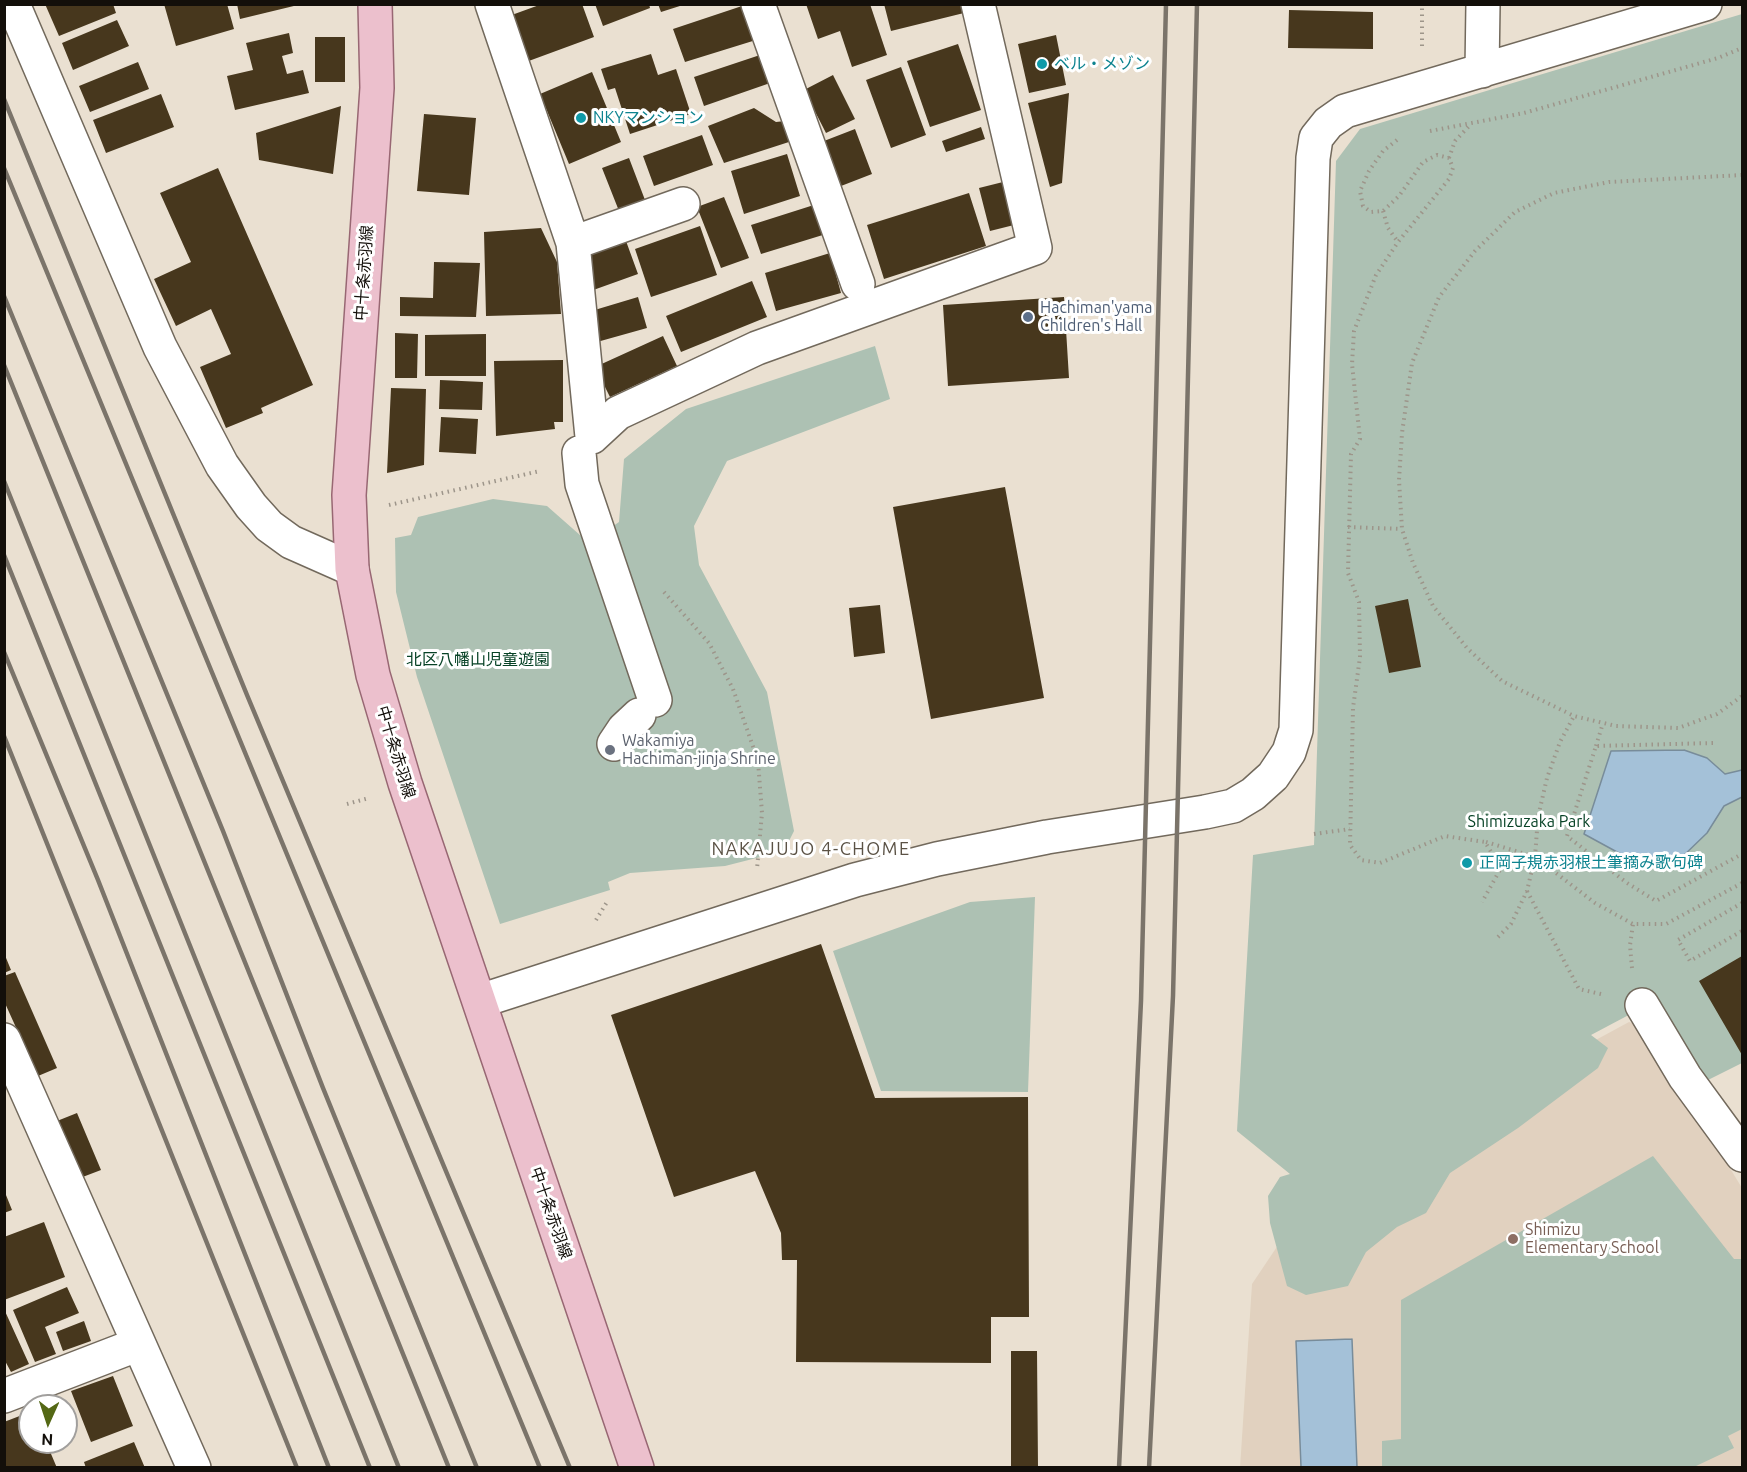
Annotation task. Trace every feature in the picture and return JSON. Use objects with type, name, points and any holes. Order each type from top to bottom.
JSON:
[{"type":"main road","name":"中十条赤羽線","points":[[375,4],[378,88],[349,495],[352,569],[376,686],[405,783],[637,1467]]},
{"type":"street","points":[[13,4],[160,347],[222,465],[251,506],[269,526],[291,542],[352,569]]},
{"type":"street","points":[[492,4],[573,243],[585,445],[582,484],[647,708],[624,729],[614,744]]},
{"type":"street","points":[[758,4],[858,284]]},
{"type":"street","points":[[585,445],[618,413],[757,348],[1035,248],[978,4]]},
{"type":"street","points":[[1482,71],[1484,4]]},
{"type":"street","points":[[480,1001],[855,880],[927,861],[1047,837],[1233,806],[1253,794],[1273,776],[1289,752],[1296,730],[1313,158],[1316,138],[1328,123],[1345,111],[1705,4]]},
{"type":"street","points":[[573,243],[683,204]]},
{"type":"street","points":[[1642,1005],[1685,1077],[1743,1155]]},
{"type":"street","points":[[4,1040],[194,1467]]},
{"type":"street","points":[[4,1396],[139,1344]]},
{"type":"path","points":[[1422,4],[1422,53]]},
{"type":"path","points":[[1425,131],[1524,113],[1718,58],[1743,48]]},
{"type":"path","points":[[1471,124],[1455,141],[1449,158],[1452,168],[1449,180],[1376,274],[1354,331],[1352,364],[1360,439],[1351,454],[1348,573],[1359,602],[1360,657],[1353,708],[1350,845],[1361,860],[1380,863],[1445,836],[1485,842],[1535,857],[1595,903],[1633,924],[1666,924],[1743,883]]},
{"type":"path","points":[[1406,137],[1397,140],[1383,151],[1369,171],[1360,191],[1363,206],[1371,212],[1383,211],[1399,196],[1423,162],[1437,155],[1449,158]]},
{"type":"path","points":[[1743,176],[1609,182],[1554,193],[1515,212],[1475,251],[1439,297],[1412,363],[1402,433],[1399,480],[1402,529],[1413,563],[1433,606],[1467,648],[1502,681],[1574,716],[1603,723],[1678,728],[1717,714],[1743,696]]},
{"type":"path","points":[[1383,211],[1388,228],[1398,243]]},
{"type":"path","points":[[388,505],[541,471]]},
{"type":"path","points":[[1342,526],[1402,529]]},
{"type":"path","points":[[674,602],[714,652],[733,688],[758,761],[762,813],[758,879]]},
{"type":"path","points":[[1498,937],[1511,924],[1527,891],[1535,857],[1538,817],[1547,778],[1560,742],[1574,716]]},
{"type":"path","points":[[1603,723],[1567,836],[1627,883],[1656,901],[1743,854]]},
{"type":"path","points":[[1596,746],[1713,743]]},
{"type":"path","points":[[347,804],[369,798]]},
{"type":"path","points":[[1314,834],[1350,829]]},
{"type":"path","points":[[1482,902],[1501,868],[1485,842]]},
{"type":"path","points":[[1527,891],[1579,989],[1642,1005]]},
{"type":"path","points":[[1743,903],[1678,940],[1690,961],[1743,931]]},
{"type":"path","points":[[1632,969],[1630,945],[1633,924]]},
{"type":"shaded area","name":"Shimizu Elementary School","points":[[1629,1022],[1644,1027],[1742,1188],[1742,1467],[1240,1468],[1252,1284],[1313,1193]]},
{"type":"green space","name":"Shimizuzaka Park","points":[[1742,14],[1742,1063],[1706,1081],[1657,1000],[1591,1035],[1608,1048],[1598,1068],[1518,1128],[1450,1173],[1426,1213],[1397,1227],[1366,1252],[1348,1286],[1306,1295],[1287,1286],[1270,1223],[1268,1196],[1280,1177],[1290,1174],[1237,1131],[1253,855],[1314,845],[1336,161],[1360,129]]},
{"type":"green space","name":"北区八幡山児童遊園","points":[[875,346],[890,399],[727,461],[694,526],[699,565],[767,692],[794,831],[784,851],[725,866],[630,873],[608,882],[610,890],[500,924],[417,677],[396,592],[395,538],[411,535],[418,517],[493,499],[547,506],[589,543],[619,522],[624,459],[686,409]]},
{"type":"green space","points":[[1035,897],[1028,1092],[881,1091],[833,951],[970,902]]},
{"type":"green space","points":[[1653,1156],[1734,1259],[1742,1259],[1742,1429],[1728,1436],[1734,1448],[1694,1467],[1382,1467],[1382,1441],[1401,1439],[1401,1300]]},
{"type":"water","points":[[1684,750],[1707,758],[1725,774],[1742,770],[1742,797],[1724,806],[1707,833],[1679,860],[1655,865],[1639,864],[1584,834],[1611,751]]},
{"type":"water","points":[[1352,1339],[1357,1467],[1301,1467],[1296,1341]]},
{"type":"building","points":[[45,4],[113,4],[116,13],[59,36]]},
{"type":"building","points":[[164,4],[227,4],[234,29],[176,46]]},
{"type":"building","points":[[237,4],[298,4],[298,5],[240,19]]},
{"type":"building","points":[[542,4],[582,4],[594,37],[526,62],[509,16]]},
{"type":"building","points":[[595,4],[649,4],[650,8],[603,26]]},
{"type":"building","points":[[658,4],[682,4],[683,5],[661,12]]},
{"type":"building","points":[[806,4],[870,4],[887,55],[852,67],[840,31],[818,39]]},
{"type":"building","points":[[884,4],[966,4],[968,12],[891,31]]},
{"type":"building","points":[[745,5],[756,40],[685,62],[673,29]]},
{"type":"building","points":[[1289,10],[1373,12],[1373,49],[1288,48]]},
{"type":"building","points":[[117,20],[129,46],[73,70],[62,43]]},
{"type":"building","points":[[289,33],[293,53],[282,56],[287,74],[303,70],[309,93],[235,110],[227,76],[253,70],[246,43]]},
{"type":"building","name":"ベル・メゾン","points":[[1056,35],[1066,85],[1029,93],[1018,44]]},
{"type":"building","points":[[315,37],[345,37],[345,82],[315,82]]},
{"type":"building","points":[[958,44],[981,110],[930,127],[907,61]]},
{"type":"building","points":[[651,54],[658,75],[676,69],[691,114],[630,134],[615,88],[608,90],[601,69]]},
{"type":"building","points":[[763,54],[773,82],[704,106],[694,77]]},
{"type":"building","points":[[138,62],[149,89],[90,112],[79,86]]},
{"type":"building","points":[[901,67],[926,135],[891,148],[866,80]]},
{"type":"building","name":"NKYマンション","points":[[592,72],[621,142],[569,164],[540,94]]},
{"type":"building","points":[[833,75],[855,119],[826,133],[804,90]]},
{"type":"building","points":[[1069,93],[1062,183],[1050,187],[1028,103]]},
{"type":"building","points":[[161,94],[174,127],[106,153],[93,120]]},
{"type":"building","points":[[341,106],[333,174],[259,160],[256,133]]},
{"type":"building","points":[[754,108],[776,122],[785,121],[792,141],[724,163],[708,126]]},
{"type":"building","points":[[424,114],[476,118],[469,195],[417,191]]},
{"type":"building","points":[[981,127],[985,139],[946,152],[942,141]]},
{"type":"building","points":[[855,129],[872,174],[841,186],[824,141]]},
{"type":"building","points":[[702,135],[713,165],[654,186],[643,156]]},
{"type":"building","points":[[787,154],[800,196],[744,214],[731,171]]},
{"type":"building","points":[[629,158],[645,200],[619,211],[602,168]]},
{"type":"building","points":[[218,168],[313,385],[261,408],[263,413],[226,428],[200,367],[231,354],[211,309],[176,326],[154,279],[191,262],[160,193]]},
{"type":"building","points":[[1011,180],[1022,223],[990,231],[979,188]]},
{"type":"building","points":[[969,193],[986,246],[884,279],[867,225]]},
{"type":"building","points":[[724,197],[749,258],[721,268],[697,207]]},
{"type":"building","points":[[817,204],[826,234],[761,254],[751,225]]},
{"type":"building","points":[[700,226],[717,275],[651,297],[635,249]]},
{"type":"building","points":[[541,228],[557,262],[561,314],[486,316],[484,232]]},
{"type":"building","points":[[626,241],[638,274],[585,293],[583,258]]},
{"type":"building","points":[[830,253],[841,293],[776,311],[765,273]]},
{"type":"building","points":[[434,262],[480,263],[476,317],[400,316],[400,297],[433,298]]},
{"type":"building","points":[[752,281],[767,317],[681,352],[666,316]]},
{"type":"building","points":[[638,297],[647,328],[597,342],[588,312]]},
{"type":"building","points":[[1064,297],[1069,378],[948,386],[943,305]]},
{"type":"building","points":[[395,333],[418,334],[417,378],[395,378]]},
{"type":"building","points":[[486,334],[486,376],[425,376],[425,335]]},
{"type":"building","points":[[663,336],[677,366],[610,397],[595,367]]},
{"type":"building","points":[[563,360],[563,422],[554,422],[555,429],[496,436],[494,361]]},
{"type":"building","points":[[440,380],[483,382],[482,410],[439,409]]},
{"type":"building","points":[[391,388],[426,389],[424,465],[387,473]]},
{"type":"building","points":[[441,417],[478,419],[476,454],[439,452]]},
{"type":"building","points":[[1005,487],[1044,698],[931,719],[893,507]]},
{"type":"building","points":[[1408,599],[1421,667],[1389,673],[1375,606]]},
{"type":"building","points":[[880,605],[885,653],[854,657],[849,608]]},
{"type":"building","points":[[821,944],[875,1098],[1028,1097],[1029,1317],[991,1317],[991,1363],[796,1362],[797,1260],[782,1260],[781,1233],[755,1171],[674,1197],[611,1015]]},
{"type":"building","points":[[4,953],[11,970],[4,973]]},
{"type":"building","points":[[1742,956],[1742,1055],[1699,981]]},
{"type":"building","points":[[15,972],[57,1068],[38,1076],[4,1001],[4,976]]},
{"type":"building","points":[[77,1113],[101,1170],[80,1178],[57,1121]]},
{"type":"building","points":[[4,1190],[12,1210],[4,1213]]},
{"type":"building","points":[[44,1222],[65,1277],[4,1300],[4,1237]]},
{"type":"building","points":[[67,1287],[79,1313],[45,1327],[56,1354],[35,1362],[13,1310]]},
{"type":"building","points":[[4,1309],[29,1364],[11,1372],[4,1359]]},
{"type":"building","points":[[84,1321],[91,1341],[63,1351],[56,1332]]},
{"type":"building","points":[[1011,1351],[1037,1351],[1038,1468],[1011,1468]]},
{"type":"building","points":[[113,1376],[133,1426],[91,1442],[78,1409],[78,1394],[72,1394],[71,1391]]},
{"type":"building","points":[[18,1417],[18,1454],[51,1454],[57,1468],[4,1468],[4,1422]]},
{"type":"building","points":[[134,1442],[145,1468],[86,1468],[84,1462]]},
{"type":"railway","points":[[1119,1468],[1141,1001],[1166,4]]},
{"type":"railway","points":[[1149,1468],[1173,996],[1197,4]]},
{"type":"railway","points":[[4,99],[247,695],[570,1468]]},
{"type":"railway","points":[[4,168],[540,1468]]},
{"type":"railway","points":[[4,296],[223,831],[323,1088],[477,1468]]},
{"type":"railway","points":[[4,365],[449,1468]]},
{"type":"railway","points":[[4,481],[399,1468]]},
{"type":"railway","points":[[4,555],[370,1468]]},
{"type":"railway","points":[[4,652],[98,880],[329,1468]]},
{"type":"railway","points":[[4,736],[297,1468]]},
{"type":"place","name":"ベル・メゾン","points":[[1042,64]]},
{"type":"place","name":"NKYマンション","points":[[581,118]]},
{"type":"place","name":"Hachiman'yama Children's Hall","points":[[1028,317]]},
{"type":"place","name":"Wakamiya Hachiman-jinja Shrine","points":[[610,750]]},
{"type":"place","name":"正岡子規赤羽根土筆摘み歌句碑","points":[[1467,863]]},
{"type":"place","name":"Shimizu Elementary School","points":[[1513,1239]]},
{"type":"district","name":"NAKAJUJO 4-CHOME","points":[[811,849]]}]
